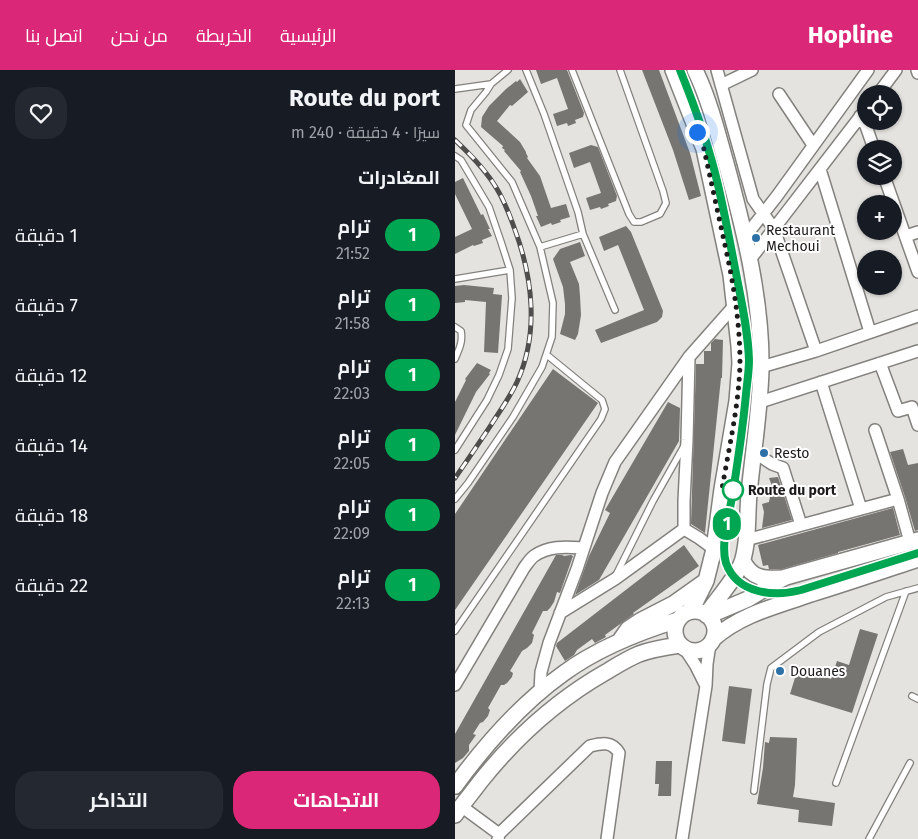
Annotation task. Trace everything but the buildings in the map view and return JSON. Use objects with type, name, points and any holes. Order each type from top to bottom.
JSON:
[{"type":"main road","points":[[673,70],[704,149],[728,259],[739,346],[737,401],[714,549],[706,581],[697,599],[675,626],[676,639],[683,647]]},
{"type":"main road","points":[[695,70],[710,109],[721,146],[744,238],[758,313],[761,367],[760,402],[743,561],[707,615]]},
{"type":"main road","points":[[707,615],[748,599],[786,577],[914,541]]},
{"type":"main road","points":[[458,810],[497,760],[538,721],[570,695],[625,661],[665,647],[683,647],[692,651],[699,651],[705,648],[723,630],[741,619],[918,559]]},
{"type":"main road","points":[[743,561],[748,570],[757,576],[769,578],[786,577]]},
{"type":"main road","points":[[619,642],[628,629],[682,599],[706,581]]},
{"type":"main road","points":[[665,609],[676,611],[683,615]]},
{"type":"main road","points":[[455,786],[496,735],[540,692],[564,672],[591,656],[619,642],[695,611],[707,615],[712,621],[715,633],[712,641]]},
{"type":"street","points":[[717,70],[753,199],[773,228],[816,351]]},
{"type":"street","points":[[721,85],[752,70]]},
{"type":"street","points":[[744,238],[868,70]]},
{"type":"street","points":[[885,85],[896,70]]},
{"type":"street","points":[[779,94],[813,145]]},
{"type":"street","points":[[749,261],[857,120]]},
{"type":"street","points":[[820,169],[870,332]]},
{"type":"street","points":[[887,185],[918,272]]},
{"type":"street","points":[[905,236],[918,232]]},
{"type":"street","points":[[540,692],[541,672],[549,642],[577,569],[602,493],[615,462],[689,357],[735,305]]},
{"type":"street","points":[[761,367],[816,351],[918,316]]},
{"type":"street","points":[[760,402],[918,351]]},
{"type":"street","points":[[684,529],[689,357]]},
{"type":"street","points":[[880,363],[899,411],[912,407],[918,425]]},
{"type":"street","points":[[821,382],[861,509]]},
{"type":"street","points":[[875,430],[914,541]]},
{"type":"street","points":[[754,452],[772,464],[783,468],[801,525]]},
{"type":"street","points":[[746,540],[898,499]]},
{"type":"street","points":[[684,529],[714,549]]},
{"type":"street","points":[[560,613],[615,579],[684,529]]},
{"type":"street","points":[[455,685],[533,556],[547,549],[560,546],[584,548]]},
{"type":"street","points":[[682,839],[712,641]]},
{"type":"street","points":[[683,647],[696,666],[706,686]]},
{"type":"street","points":[[458,810],[498,837],[590,746],[601,743],[610,744],[616,747],[619,753],[607,839]]},
{"type":"lane","points":[[455,499],[513,417],[542,368],[552,337],[553,303],[540,246],[512,182],[465,125],[471,110],[491,84],[508,70]]},
{"type":"lane","points":[[526,70],[578,212],[583,234],[615,310]]},
{"type":"lane","points":[[572,70],[629,214],[635,222],[641,222],[660,214],[666,203],[620,70]]},
{"type":"lane","points":[[455,89],[491,84]]},
{"type":"lane","points":[[455,156],[461,160],[489,207],[509,270],[512,298],[508,349],[499,375],[487,400],[455,450]]},
{"type":"lane","points":[[540,246],[583,234]]},
{"type":"lane","points":[[455,279],[509,270]]},
{"type":"lane","points":[[455,327],[461,331],[462,338],[462,344],[455,359]]},
{"type":"lane","points":[[455,631],[601,420],[605,409],[602,400],[547,355]]},
{"type":"lane","points":[[615,579],[653,501],[687,440]]},
{"type":"lane","points":[[755,790],[767,684],[771,668],[819,632],[886,597],[918,588]]},
{"type":"lane","points":[[836,783],[906,591]]},
{"type":"lane","points":[[869,839],[910,763]]},
{"type":"tram line","points":[[680,70],[706,141],[714,170],[747,336],[749,369],[733,492],[727,518],[724,547],[726,563],[731,573],[747,587],[779,593],[801,590],[918,553]]},
{"type":"tram line","name":"1","points":[[680,70],[701,126],[718,185],[744,316],[749,361],[745,408],[724,548],[728,568],[737,580],[749,588],[777,594],[801,590],[918,553]]},
{"type":"railway","points":[[455,140],[488,175],[505,204],[526,268],[531,306],[529,345],[517,382],[455,478]]},
{"type":"place","name":"Restaurant Mechoui","points":[[756,238]]},
{"type":"place","name":"Resto","points":[[764,453]]},
{"type":"place","name":"Route du port","points":[[733,490]]},
{"type":"place","name":"Douanes","points":[[780,671]]},
{"type":"route","points":[[697,132],[704,149],[718,209],[731,275],[738,328],[739,381],[722,489],[733,490]]}]
